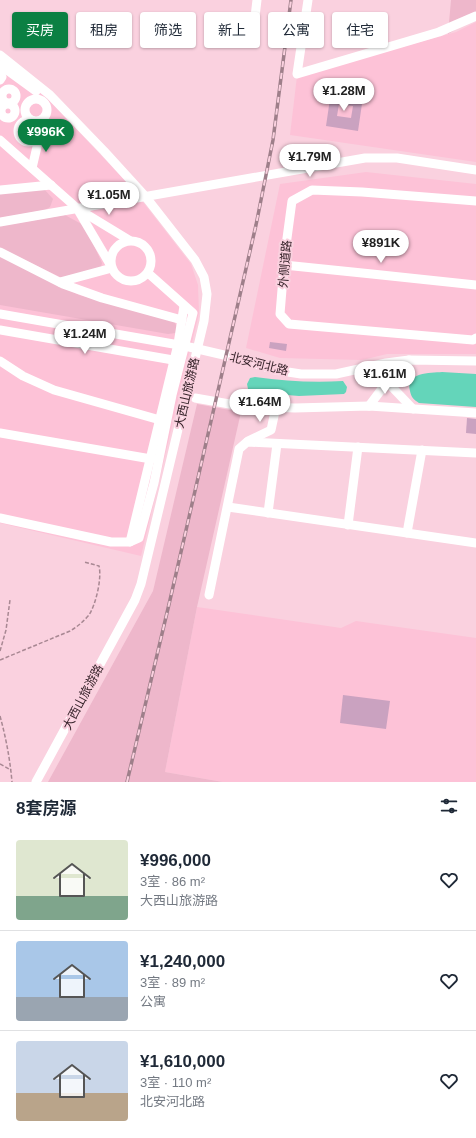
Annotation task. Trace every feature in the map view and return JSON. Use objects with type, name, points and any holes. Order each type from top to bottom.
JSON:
[{"type":"street","points":[[256,12],[257,0]]},
{"type":"street","points":[[308,0],[297,74],[440,32],[476,16]]},
{"type":"street","name":"大西山旅游路","points":[[0,55],[50,95],[145,196],[195,260],[204,277],[206,294],[204,321],[141,584],[131,607],[36,782]]},
{"type":"street","points":[[0,65],[42,96],[46,106],[44,117],[39,120],[26,120],[20,125],[19,132],[20,135],[28,141],[35,140],[40,134]]},
{"type":"street","points":[[0,72],[2,77],[0,80]]},
{"type":"street","points":[[8,104],[2,100],[2,95],[15,76]]},
{"type":"street","points":[[32,168],[40,134],[40,127],[27,116],[26,106],[36,99],[42,101],[46,106]]},
{"type":"street","points":[[0,140],[78,209],[129,240],[136,241],[147,248],[152,261],[148,273],[137,281],[130,282],[118,277],[78,209]]},
{"type":"street","points":[[0,222],[365,158],[398,158],[476,170]]},
{"type":"street","points":[[0,190],[51,185]]},
{"type":"street","name":"外侧道路","points":[[476,201],[362,192],[312,190],[292,201],[280,314],[289,324],[444,338],[473,340],[476,338]]},
{"type":"street","points":[[111,267],[110,259],[116,246],[129,240]]},
{"type":"street","points":[[0,252],[60,282],[102,298],[182,320]]},
{"type":"street","points":[[284,266],[476,285]]},
{"type":"street","points":[[60,282],[111,267]]},
{"type":"street","points":[[130,542],[173,360],[181,345],[193,313],[148,273]]},
{"type":"street","points":[[0,518],[111,542],[130,542],[139,538],[154,483],[172,395],[181,345],[184,306]]},
{"type":"street","name":"北安河北路","points":[[0,314],[181,345],[241,359],[275,370],[301,374],[336,374],[409,360],[476,361]]},
{"type":"street","points":[[0,330],[173,360]]},
{"type":"street","points":[[369,406],[387,382],[409,360]]},
{"type":"street","points":[[0,361],[23,376],[54,390],[160,420]]},
{"type":"street","points":[[372,366],[413,409]]},
{"type":"street","points":[[0,370],[23,376]]},
{"type":"street","points":[[172,395],[183,396]]},
{"type":"street","points":[[195,398],[241,406],[369,406],[476,413]]},
{"type":"street","points":[[209,595],[239,449],[247,442],[271,430],[276,407]]},
{"type":"street","points":[[0,433],[150,459]]},
{"type":"street","points":[[247,442],[476,453]]},
{"type":"street","points":[[268,513],[277,444]]},
{"type":"street","points":[[348,525],[358,447]]},
{"type":"street","points":[[407,533],[422,450]]},
{"type":"street","points":[[228,507],[476,543]]},
{"type":"path","points":[[0,660],[70,631],[80,625],[89,614],[97,594],[100,572],[99,566],[84,562]]},
{"type":"path","points":[[0,651],[6,630],[10,600]]},
{"type":"path","points":[[0,716],[7,742],[12,782]]},
{"type":"path","points":[[0,764],[11,770]]},
{"type":"shaded area","points":[[451,0],[476,0],[476,18],[448,34]]},
{"type":"shaded area","points":[[476,22],[476,162],[290,135],[297,76],[456,32]]},
{"type":"shaded area","points":[[0,60],[44,95],[132,188],[191,264],[198,285],[199,313],[141,556],[0,523]]},
{"type":"shaded area","points":[[366,172],[476,184],[476,354],[387,354],[362,360],[280,358],[246,348],[280,184]]},
{"type":"shaded area","points":[[44,189],[53,199],[50,207],[45,210],[0,218],[0,193]]},
{"type":"shaded area","points":[[65,215],[85,226],[102,263],[101,267],[62,278],[0,248],[0,226]]},
{"type":"shaded area","points":[[0,255],[79,295],[174,321],[177,327],[176,333],[168,334],[0,305]]},
{"type":"shaded area","points":[[442,372],[476,374],[476,407],[419,403],[414,399],[411,395],[409,385],[411,380],[425,373]]},
{"type":"shaded area","points":[[255,377],[277,380],[321,382],[343,381],[347,387],[344,394],[299,396],[252,392],[248,389],[247,384],[250,378]]},
{"type":"shaded area","points":[[197,404],[241,412],[197,607],[165,772],[223,782],[48,782],[153,591]]},
{"type":"shaded area","points":[[197,607],[341,628],[356,621],[476,638],[476,782],[223,782],[165,772]]},
{"type":"building","points":[[331,92],[363,97],[358,131],[326,126]],"holes":[[[339,104],[353,106],[351,118],[337,116]]]},
{"type":"building","points":[[270,342],[287,344],[286,351],[269,348]]},
{"type":"building","points":[[467,418],[476,419],[476,434],[466,433]]},
{"type":"building","points":[[343,695],[390,701],[386,729],[340,723]]},
{"type":"railway","points":[[127,782],[256,225],[273,140],[291,0]]}]
